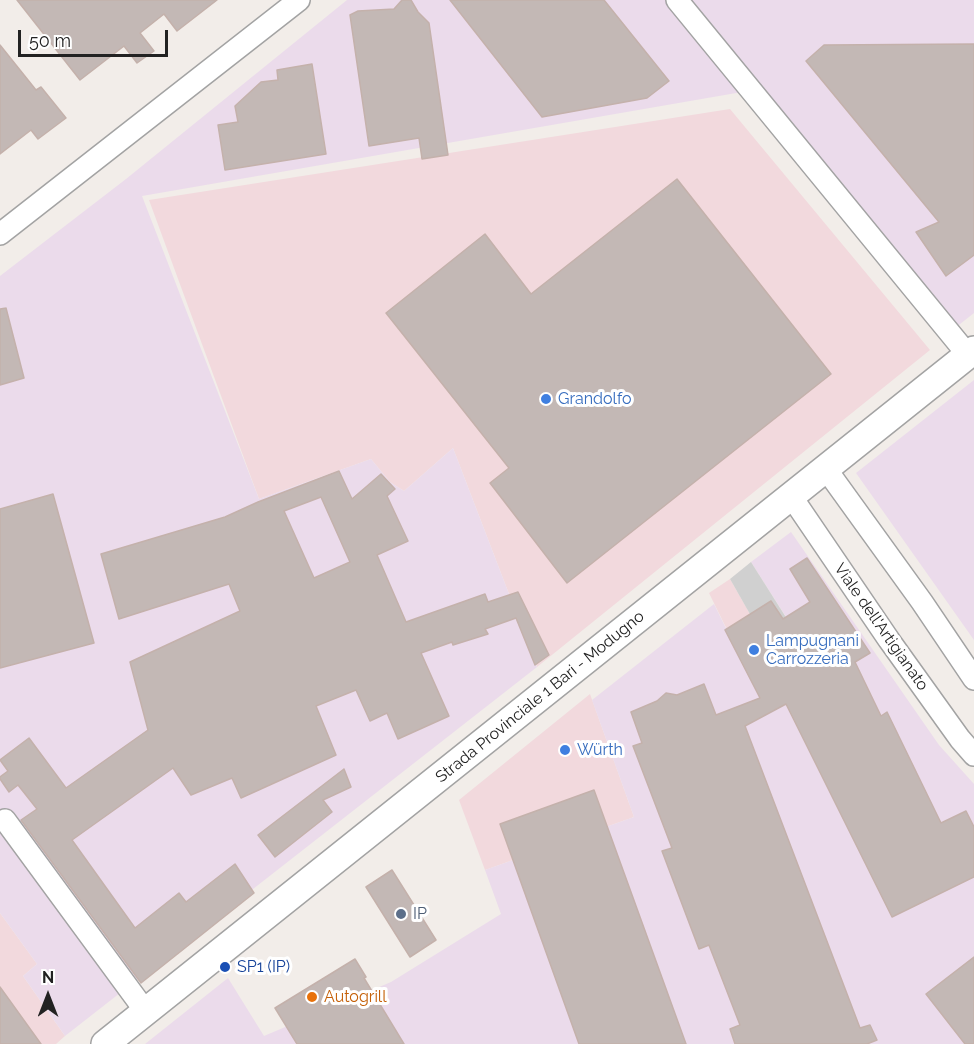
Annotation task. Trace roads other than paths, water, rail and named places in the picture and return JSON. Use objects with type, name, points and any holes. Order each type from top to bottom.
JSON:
[{"type":"street","points":[[0,234],[299,0]]},
{"type":"street","points":[[677,0],[971,352]]},
{"type":"street","name":"Strada Provinciale 1 Bari - Modugno","points":[[105,1044],[971,352]]},
{"type":"street","points":[[825,469],[922,602],[974,680]]},
{"type":"street","name":"Viale dell'Artigianato","points":[[791,496],[889,640],[974,755]]},
{"type":"street","points":[[5,820],[146,1012]]},
{"type":"place","name":"Grandolfo","points":[[546,399]]},
{"type":"place","name":"Lampugnani Carrozzeria","points":[[754,650]]},
{"type":"place","name":"Würth","points":[[565,750]]},
{"type":"place","name":"IP","points":[[401,914]]},
{"type":"place","name":"SP1 (IP)","points":[[225,967]]},
{"type":"place","name":"Autogrill","points":[[312,997]]}]
